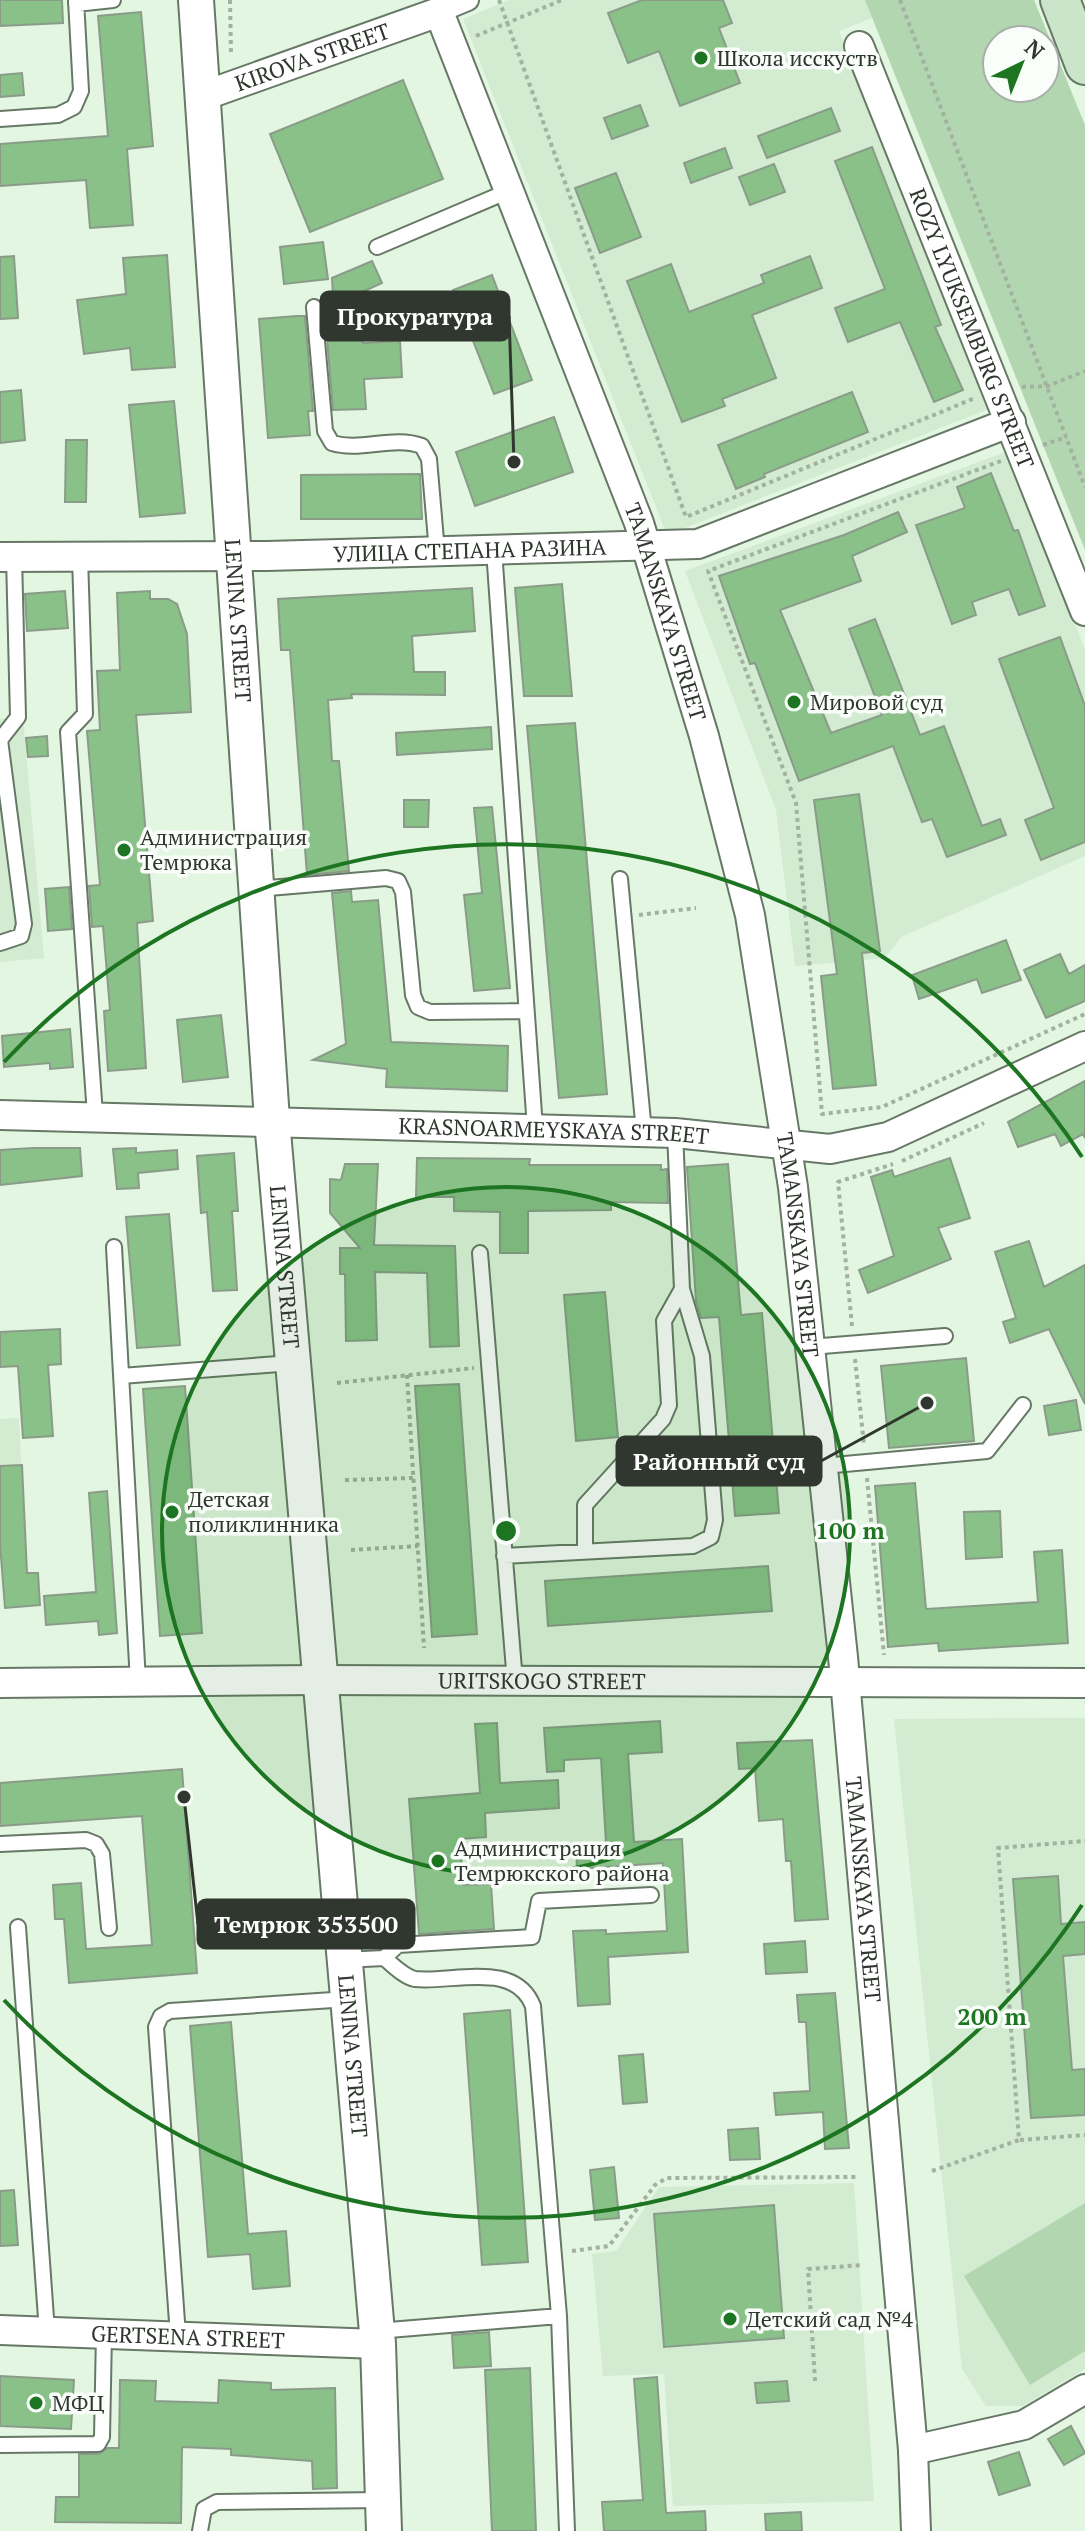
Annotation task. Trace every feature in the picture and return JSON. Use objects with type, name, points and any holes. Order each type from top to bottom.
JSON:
[{"type":"main road","points":[[1060,0],[1085,65]]},
{"type":"street","name":"LENINA STREET","points":[[196,0],[272,1120],[377,2338],[383,2515]]},
{"type":"street","name":"KIROVA STREET","points":[[203,96],[468,0]]},
{"type":"street","name":"TAMANSKAYA STREET","points":[[439,12],[511,190],[647,547],[704,736],[750,915],[787,1144],[846,1684],[913,2450],[916,2531]]},
{"type":"street","name":"ROZY LYUKSEMBURG STREET","points":[[859,46],[1085,611]]},
{"type":"street","name":"УЛИЦА СТЕПАНА РАЗИНА","points":[[7,557],[236,556],[698,544],[1011,422]]},
{"type":"street","name":"KRASNOARMEYSKAYA STREET","points":[[0,1115],[95,1115],[675,1133],[830,1149],[888,1137],[1085,1046]]},
{"type":"street","name":"URITSKOGO STREET","points":[[0,1683],[320,1680],[1085,1683]]},
{"type":"street","name":"GERTSENA STREET","points":[[0,2330],[377,2338]]},
{"type":"street","points":[[913,2450],[1024,2425],[1085,2389]]},
{"type":"lane","points":[[0,119],[58,115],[74,107],[81,91],[76,2],[113,0]]},
{"type":"lane","points":[[377,247],[511,190]]},
{"type":"lane","points":[[314,307],[325,431],[332,443],[346,447],[410,442],[422,446],[429,459],[437,552]]},
{"type":"lane","points":[[494,550],[535,1128]]},
{"type":"lane","points":[[0,943],[21,936],[24,924],[0,740],[18,717],[7,557]]},
{"type":"lane","points":[[80,557],[85,714],[68,732],[95,1115]]},
{"type":"lane","points":[[257,889],[386,878],[398,881],[403,892],[413,995],[418,1007],[430,1012],[526,1011]]},
{"type":"lane","points":[[620,879],[644,1132]]},
{"type":"lane","points":[[504,1556],[693,1546],[711,1537],[715,1520],[702,1356],[682,1289],[675,1133]]},
{"type":"lane","points":[[114,1247],[138,1682]]},
{"type":"lane","points":[[480,1253],[515,1682]]},
{"type":"lane","points":[[585,1552],[585,1505],[668,1413],[664,1321],[682,1289]]},
{"type":"lane","points":[[810,1347],[945,1336]]},
{"type":"lane","points":[[121,1376],[292,1363]]},
{"type":"lane","points":[[823,1466],[987,1451],[1023,1405]]},
{"type":"lane","points":[[0,1844],[86,1840],[96,1844],[102,1854],[109,1928]]},
{"type":"lane","points":[[344,1960],[384,1958],[398,1945],[532,1937],[539,1901],[651,1895]]},
{"type":"lane","points":[[18,1927],[47,2332]]},
{"type":"lane","points":[[384,1958],[411,1979],[490,1977],[518,1985],[528,1994],[533,2006],[559,2316],[567,2531]]},
{"type":"lane","points":[[178,2336],[156,2027],[161,2016],[170,2011],[348,1999]]},
{"type":"lane","points":[[377,2338],[559,2316]]},
{"type":"lane","points":[[0,2445],[98,2444],[102,2437],[104,2333]]},
{"type":"lane","points":[[200,2531],[204,2509],[217,2502],[383,2515]]},
{"type":"path","points":[[230,0],[231,54]]},
{"type":"path","points":[[499,0],[505,24],[686,517],[997,388],[1048,386],[1085,371]]},
{"type":"path","points":[[476,36],[562,0]]},
{"type":"path","points":[[900,0],[1085,487]]},
{"type":"path","points":[[1067,437],[708,571],[796,803],[822,1114],[882,1107],[1085,1014]]},
{"type":"path","points":[[624,916],[696,908]]},
{"type":"path","points":[[884,1655],[838,1182],[916,1156],[987,1122]]},
{"type":"path","points":[[337,1383],[488,1366]]},
{"type":"path","points":[[407,1375],[424,1648]]},
{"type":"path","points":[[345,1480],[413,1478]]},
{"type":"path","points":[[351,1550],[418,1546]]},
{"type":"path","points":[[1019,2140],[998,1848],[1085,1841]]},
{"type":"path","points":[[932,2171],[1019,2140],[1085,2135]]},
{"type":"path","points":[[594,2249],[609,2246],[655,2185],[667,2178],[857,2177]]},
{"type":"path","points":[[815,2381],[808,2269],[863,2265]]},
{"type":"shaded area","points":[[509,0],[865,0],[872,18],[839,31],[989,409],[667,535],[463,19]]},
{"type":"shaded area","points":[[865,0],[1034,0],[1044,24],[981,24],[981,104],[1061,104],[1061,66],[1085,125],[1085,550]]},
{"type":"shaded area","points":[[1008,451],[1085,650],[1085,856],[901,937],[885,958],[795,966],[776,810],[685,571]]},
{"type":"shaded area","points":[[23,717],[44,958],[0,962],[0,719]]},
{"type":"shaded area","points":[[19,1418],[25,1543],[0,1544],[0,1419]]},
{"type":"shaded area","points":[[1085,1718],[1085,2369],[1023,2406],[986,2406],[962,2369],[894,1719]]},
{"type":"shaded area","name":"Детский сад №4","points":[[854,2183],[874,2501],[673,2506],[664,2374],[603,2376],[592,2254],[616,2251],[659,2187]]},
{"type":"shaded area","points":[[1085,2203],[1085,2351],[1030,2385],[964,2276]]},
{"type":"building","points":[[0,0],[62,0],[63,23],[0,26]]},
{"type":"building","name":"Школа исскуств","points":[[642,0],[723,0],[732,23],[719,28],[740,83],[680,106],[659,51],[628,63],[608,13]]},
{"type":"building","points":[[141,12],[153,146],[127,149],[133,225],[90,228],[86,180],[0,186],[0,144],[108,136],[98,16]]},
{"type":"building","points":[[22,73],[24,95],[0,97],[0,75]]},
{"type":"building","points":[[403,80],[443,179],[310,232],[270,134]]},
{"type":"building","points":[[640,105],[648,126],[612,139],[604,118]]},
{"type":"building","points":[[831,108],[840,131],[767,158],[758,136]]},
{"type":"building","points":[[872,147],[941,325],[935,327],[963,390],[934,402],[900,322],[848,342],[835,308],[885,289],[835,161]]},
{"type":"building","points":[[725,148],[732,168],[691,183],[684,163]]},
{"type":"building","points":[[774,164],[785,192],[750,205],[739,177]]},
{"type":"building","points":[[616,173],[641,237],[600,253],[575,188]]},
{"type":"building","points":[[323,242],[328,279],[284,284],[280,247]]},
{"type":"building","points":[[167,255],[175,367],[132,370],[130,348],[84,354],[77,300],[126,294],[123,258]]},
{"type":"building","points":[[14,256],[18,318],[0,319],[0,257]]},
{"type":"building","points":[[810,256],[822,288],[752,315],[776,378],[722,399],[725,406],[682,422],[627,281],[671,264],[689,312],[764,283],[761,275]]},
{"type":"building","points":[[372,261],[382,283],[360,293],[363,343],[400,341],[402,377],[364,379],[366,409],[333,410],[325,314],[334,314],[332,278]]},
{"type":"building","points":[[492,275],[532,380],[494,394],[453,290]]},
{"type":"building","points":[[305,316],[313,411],[308,411],[310,435],[268,438],[259,319]]},
{"type":"building","points":[[21,390],[25,440],[0,443],[0,392]]},
{"type":"building","points":[[852,392],[868,432],[764,474],[765,477],[736,489],[718,445]]},
{"type":"building","points":[[174,401],[185,513],[140,517],[129,405]]},
{"type":"building","points":[[554,417],[573,472],[475,506],[456,452]]},
{"type":"building","points":[[66,440],[87,440],[86,502],[65,502]]},
{"type":"building","points":[[991,473],[1014,531],[1018,530],[1045,606],[1019,615],[1009,589],[972,602],[976,615],[952,624],[916,525],[965,508],[957,487]]},
{"type":"building","points":[[420,474],[422,519],[301,519],[301,475]]},
{"type":"building","points":[[898,512],[907,532],[852,556],[861,581],[780,610],[831,733],[882,715],[849,629],[875,619],[920,735],[944,726],[982,826],[1000,819],[1006,835],[947,857],[932,819],[922,822],[893,746],[799,781],[755,663],[750,664],[719,576],[844,535]]},
{"type":"building","points":[[562,584],[572,696],[524,696],[515,588]]},
{"type":"building","points":[[472,588],[475,631],[412,636],[414,672],[445,672],[445,695],[351,694],[352,698],[328,700],[332,761],[339,761],[349,871],[307,875],[290,650],[281,650],[278,599]]},
{"type":"building","points":[[65,591],[68,628],[27,631],[25,594]]},
{"type":"building","points":[[150,591],[150,599],[168,599],[177,604],[187,634],[191,712],[136,715],[153,921],[137,923],[146,1068],[108,1071],[104,1011],[110,1010],[103,926],[92,927],[89,886],[100,885],[87,731],[100,730],[97,671],[120,670],[117,593]]},
{"type":"building","points":[[1060,637],[1085,706],[1085,842],[1041,860],[1025,820],[1054,808],[999,659]]},
{"type":"building","points":[[575,723],[607,1094],[559,1098],[527,726]]},
{"type":"building","points":[[491,727],[492,749],[397,755],[396,733]]},
{"type":"building","points":[[47,736],[48,756],[28,757],[26,738]]},
{"type":"building","points":[[859,794],[880,951],[862,953],[876,1085],[833,1089],[821,976],[837,974],[814,800]]},
{"type":"building","points":[[404,800],[429,800],[428,827],[404,827]]},
{"type":"building","points":[[492,807],[510,988],[474,991],[464,895],[482,893],[474,808]]},
{"type":"building","points":[[69,887],[72,929],[48,931],[45,889]]},
{"type":"building","points":[[351,891],[352,902],[378,900],[391,1042],[508,1046],[507,1091],[386,1087],[387,1069],[313,1060],[346,1044],[332,893]]},
{"type":"building","points":[[1006,940],[1021,980],[982,993],[977,979],[919,999],[912,975]]},
{"type":"building","points":[[1060,954],[1069,974],[1085,965],[1085,1001],[1046,1018],[1024,970]]},
{"type":"building","points":[[221,1015],[228,1077],[183,1082],[177,1020]]},
{"type":"building","points":[[70,1029],[73,1067],[50,1069],[50,1063],[4,1067],[2,1036]]},
{"type":"building","points":[[1085,1081],[1085,1138],[1083,1134],[1061,1146],[1055,1134],[1018,1147],[1008,1122]]},
{"type":"building","points":[[80,1148],[82,1176],[0,1185],[0,1150]]},
{"type":"building","points":[[136,1148],[136,1153],[177,1150],[178,1169],[138,1173],[139,1188],[117,1189],[113,1149]]},
{"type":"building","points":[[234,1153],[238,1211],[232,1211],[237,1290],[213,1291],[207,1212],[201,1213],[197,1156]]},
{"type":"building","points":[[417,1158],[530,1159],[529,1165],[661,1165],[661,1170],[667,1169],[668,1203],[611,1202],[611,1210],[528,1211],[528,1253],[500,1253],[500,1212],[454,1211],[454,1197],[416,1197]]},
{"type":"building","points":[[950,1158],[970,1218],[938,1228],[951,1259],[868,1293],[859,1270],[894,1256],[871,1177],[892,1170],[894,1177]]},
{"type":"building","points":[[345,1164],[378,1164],[374,1245],[455,1246],[459,1346],[430,1347],[427,1273],[375,1272],[377,1340],[346,1341],[345,1274],[340,1274],[340,1248],[360,1248],[330,1213],[330,1179],[341,1180]]},
{"type":"building","points":[[728,1164],[741,1315],[762,1313],[779,1513],[735,1516],[719,1317],[701,1318],[696,1301],[687,1167]]},
{"type":"building","points":[[169,1214],[180,1345],[137,1348],[126,1217]]},
{"type":"building","points":[[1029,1241],[1044,1287],[1085,1265],[1085,1404],[1049,1329],[1010,1343],[1003,1322],[1016,1318],[995,1252]]},
{"type":"building","points":[[605,1292],[618,1437],[576,1441],[564,1295]]},
{"type":"building","points":[[60,1329],[61,1364],[48,1365],[53,1436],[23,1438],[18,1366],[0,1367],[0,1332]]},
{"type":"building","points":[[966,1358],[974,1441],[889,1448],[881,1366]]},
{"type":"building","points":[[459,1384],[477,1634],[432,1637],[415,1386]]},
{"type":"building","name":"Детская поликлинника","points":[[185,1386],[202,1633],[160,1636],[143,1389]]},
{"type":"building","points":[[1076,1400],[1081,1430],[1049,1435],[1044,1406]]},
{"type":"building","points":[[22,1465],[27,1573],[38,1573],[40,1605],[5,1608],[0,1544],[0,1466]]},
{"type":"building","points":[[915,1483],[926,1609],[1038,1602],[1034,1552],[1062,1550],[1068,1643],[939,1651],[938,1643],[888,1647],[875,1486]]},
{"type":"building","points":[[107,1491],[117,1633],[99,1635],[98,1621],[46,1625],[44,1596],[96,1592],[89,1493]]},
{"type":"building","points":[[1000,1511],[1002,1557],[966,1559],[964,1512]]},
{"type":"building","points":[[768,1566],[772,1611],[548,1626],[545,1581]]},
{"type":"building","points":[[660,1721],[662,1752],[628,1754],[634,1842],[682,1839],[688,1952],[608,1957],[610,2004],[578,2006],[573,1931],[606,1930],[606,1934],[667,1931],[663,1863],[577,1869],[576,1845],[606,1843],[601,1758],[564,1760],[564,1771],[547,1772],[544,1728]]},
{"type":"building","name":"Администрация Темрюкского района","points":[[497,1723],[500,1783],[558,1780],[559,1808],[485,1813],[486,1837],[460,1839],[463,1885],[491,1884],[494,1929],[419,1934],[409,1799],[480,1793],[475,1724]]},
{"type":"building","points":[[812,1740],[828,1919],[795,1921],[791,1861],[786,1861],[783,1819],[759,1821],[755,1768],[739,1769],[737,1743]]},
{"type":"building","points":[[182,1769],[197,1973],[69,1983],[64,1919],[55,1919],[53,1885],[81,1883],[86,1949],[152,1945],[142,1816],[0,1826],[0,1783]]},
{"type":"building","points":[[1058,1876],[1061,1924],[1085,1922],[1085,1954],[1063,1956],[1072,2070],[1085,2069],[1085,2115],[1031,2118],[1013,1879]]},
{"type":"building","points":[[805,1941],[807,1972],[766,1974],[764,1944]]},
{"type":"building","points":[[835,1993],[849,2148],[825,2149],[823,2112],[776,2115],[774,2093],[810,2091],[806,2022],[799,2022],[797,1995]]},
{"type":"building","points":[[510,2010],[528,2262],[482,2265],[464,2014]]},
{"type":"building","points":[[231,2022],[248,2234],[286,2231],[290,2286],[253,2289],[250,2254],[208,2257],[190,2026]]},
{"type":"building","points":[[643,2054],[647,2102],[623,2104],[619,2056]]},
{"type":"building","points":[[758,2128],[760,2159],[730,2160],[728,2130]]},
{"type":"building","points":[[614,2167],[619,2218],[595,2220],[590,2170]]},
{"type":"building","points":[[14,2190],[18,2245],[0,2246],[0,2191]]},
{"type":"building","points":[[774,2205],[784,2338],[664,2347],[654,2214]]},
{"type":"building","points":[[489,2332],[491,2366],[454,2368],[452,2335]]},
{"type":"building","points":[[530,2368],[536,2531],[492,2531],[485,2370]]},
{"type":"building","name":"МФЦ","points":[[0,2376],[74,2380],[71,2429],[0,2426]]},
{"type":"building","points":[[657,2377],[666,2513],[705,2511],[706,2531],[604,2531],[602,2502],[643,2500],[634,2379]]},
{"type":"building","points":[[120,2380],[156,2381],[155,2401],[218,2403],[219,2380],[271,2383],[271,2390],[335,2388],[337,2488],[313,2489],[312,2461],[231,2455],[231,2449],[182,2447],[181,2523],[55,2522],[56,2497],[79,2497],[79,2454],[99,2454],[107,2448],[119,2448]]},
{"type":"building","points":[[787,2381],[789,2401],[757,2403],[755,2383]]},
{"type":"building","points":[[1071,2426],[1085,2453],[1064,2465],[1048,2439]]},
{"type":"building","points":[[1019,2452],[1030,2485],[999,2495],[988,2462]]},
{"type":"building","points":[[801,2512],[802,2531],[766,2531],[765,2514]]},
{"type":"place","name":"Школа исскуств","points":[[701,58]]},
{"type":"place","name":"Прокуратура","points":[[514,462]]},
{"type":"place","name":"Мировой суд","points":[[794,702]]},
{"type":"place","name":"Администрация Темрюка","points":[[124,850]]},
{"type":"place","name":"Районный суд","points":[[927,1403]]},
{"type":"place","name":"Детская поликлинника","points":[[172,1512]]},
{"type":"place","name":"Темрюк 353500","points":[[184,1797]]},
{"type":"place","name":"Администрация Темрюкского района","points":[[438,1861]]},
{"type":"place","name":"Детский сад №4","points":[[730,2319]]},
{"type":"place","name":"МФЦ","points":[[36,2403]]}]
